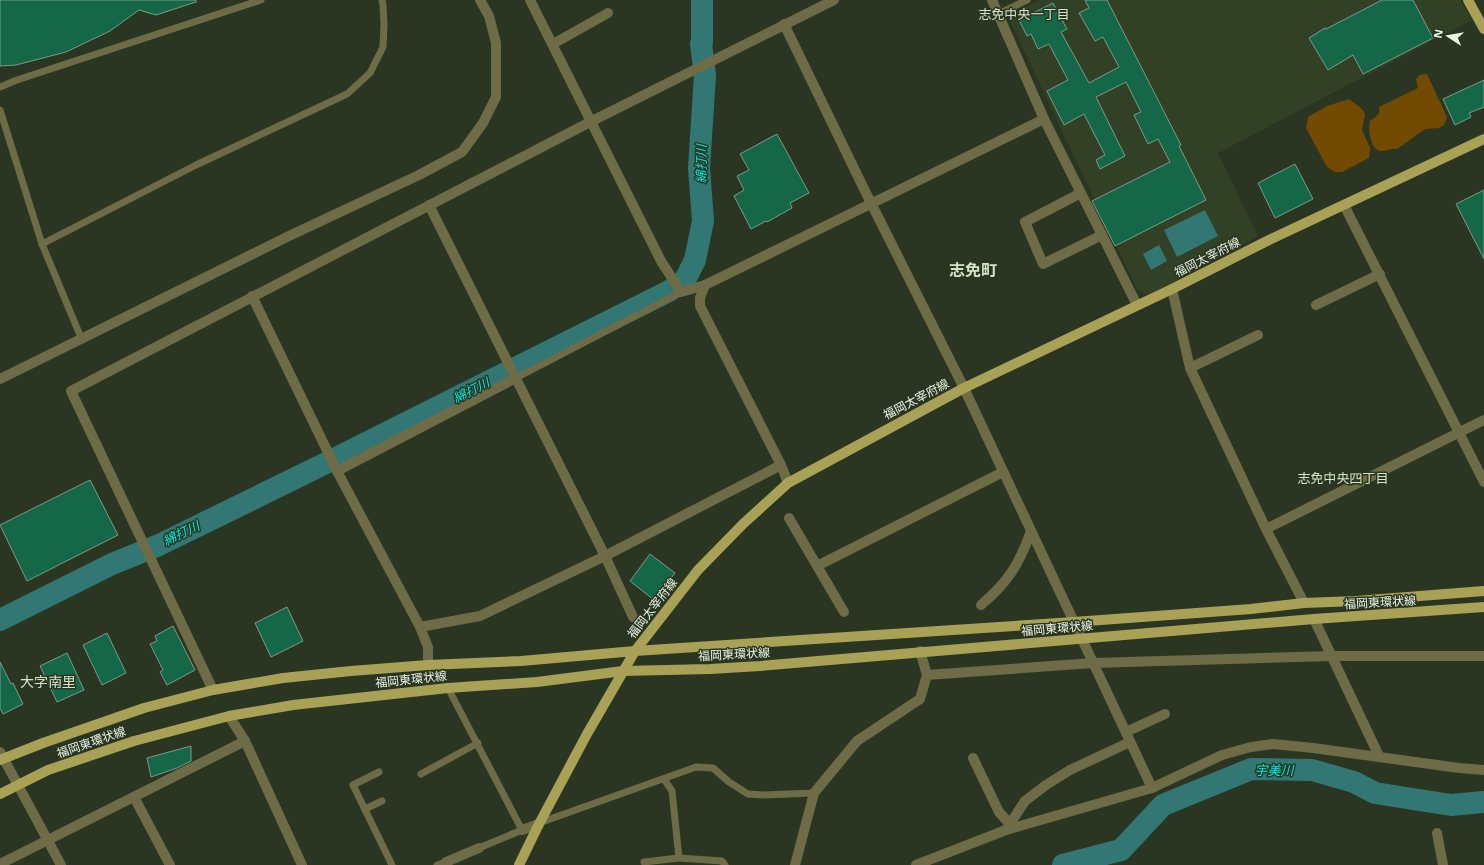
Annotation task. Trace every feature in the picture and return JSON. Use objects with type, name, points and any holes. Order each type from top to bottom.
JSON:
[{"type":"main road","points":[[1468,0],[1484,29]]},
{"type":"main road","name":"福岡太宰府線","points":[[519,865],[587,734],[622,671],[635,651],[698,570],[744,524],[788,484],[964,388],[1172,289],[1269,240],[1484,139]]},
{"type":"main road","name":"福岡東環状線","points":[[1,757],[144,708],[213,690],[283,678],[428,665],[1074,622],[1251,609],[1304,603],[1356,601],[1484,591]]},
{"type":"main road","name":"福岡東環状線","points":[[0,794],[48,770],[134,741],[230,716],[293,705],[448,688],[537,682],[622,671],[754,666],[1314,619],[1484,607]]},
{"type":"street","points":[[0,380],[289,236],[419,175],[462,152],[483,122],[496,97],[496,44],[489,16],[480,0]]},
{"type":"street","points":[[530,0],[661,261],[681,292],[705,285],[1044,119]]},
{"type":"street","points":[[213,690],[71,391],[592,121],[834,0]]},
{"type":"street","points":[[992,0],[1044,119],[1137,305]]},
{"type":"street","points":[[553,44],[608,13]]},
{"type":"street","points":[[784,24],[871,204],[964,388],[1152,788]]},
{"type":"street","points":[[1081,193],[1025,222],[1043,264],[1102,235]]},
{"type":"street","points":[[429,205],[606,556],[633,617]]},
{"type":"street","points":[[1344,205],[1484,482]]},
{"type":"street","points":[[1316,305],[1380,274]]},
{"type":"street","points":[[705,285],[700,298],[700,306],[781,465],[788,484]]},
{"type":"street","points":[[1172,289],[1190,368],[1266,529],[1304,603]]},
{"type":"street","points":[[252,296],[337,471],[420,627],[428,647],[428,665]]},
{"type":"street","points":[[1190,368],[1258,335]]},
{"type":"street","points":[[337,471],[516,378]]},
{"type":"street","points":[[1266,529],[1484,420]]},
{"type":"street","points":[[420,627],[480,616],[606,556],[781,465]]},
{"type":"street","points":[[817,566],[1003,472]]},
{"type":"street","points":[[789,518],[844,612]]},
{"type":"street","points":[[981,605],[996,592],[1009,577],[1022,557],[1031,531]]},
{"type":"street","points":[[1314,619],[1379,756]]},
{"type":"street","points":[[795,865],[814,793],[857,741],[920,699],[927,675],[920,651]]},
{"type":"street","points":[[927,675],[1094,664],[1332,656],[1484,656]]},
{"type":"street","points":[[1126,732],[1165,714]]},
{"type":"street","points":[[230,716],[245,741],[302,865]]},
{"type":"street","points":[[0,864],[245,741]]},
{"type":"street","points":[[1008,827],[1026,801],[1046,785],[1070,770],[1130,742]]},
{"type":"street","points":[[916,865],[1008,827],[1152,788],[1222,755],[1251,747],[1272,744],[1484,770]]},
{"type":"street","points":[[1,757],[62,865]]},
{"type":"street","points":[[973,758],[999,812],[1008,827]]},
{"type":"street","points":[[134,797],[170,865]]},
{"type":"street","points":[[522,830],[539,824]]},
{"type":"street","points":[[1437,833],[1443,865]]},
{"type":"street","points":[[442,863],[479,848]]},
{"type":"lane","points":[[0,87],[17,80],[261,0]]},
{"type":"lane","points":[[42,244],[196,165],[347,94],[370,73],[383,47],[384,5],[382,0]]},
{"type":"lane","points":[[998,14],[1027,0]]},
{"type":"lane","points":[[0,110],[42,244],[82,340]]},
{"type":"lane","points":[[516,378],[681,292]]},
{"type":"lane","points":[[448,688],[522,830],[479,848]]},
{"type":"lane","points":[[421,774],[478,743]]},
{"type":"lane","points":[[539,824],[696,767],[713,768],[729,782],[748,794],[814,793]]},
{"type":"lane","points":[[379,772],[353,785],[392,865]]},
{"type":"lane","points":[[664,779],[672,791],[679,858]]},
{"type":"lane","points":[[365,809],[382,801]]},
{"type":"lane","points":[[644,862],[679,858],[722,861],[725,865]]},
{"type":"shaded area","points":[[1040,0],[1460,0],[1472,20],[1218,153],[1258,236],[1149,295],[1137,289],[1011,23],[1016,12]]},
{"type":"shaded area","points":[[1427,74],[1447,117],[1444,125],[1439,128],[1425,129],[1397,149],[1379,151],[1373,145],[1371,140],[1369,125],[1370,121],[1379,113],[1379,107],[1418,88],[1416,79],[1420,75]]},
{"type":"shaded area","points":[[1349,99],[1362,109],[1365,114],[1362,130],[1370,148],[1369,158],[1342,172],[1335,172],[1327,167],[1306,128],[1308,117],[1327,106]]},
{"type":"water","points":[[1205,210],[1218,236],[1177,257],[1164,230]]},
{"type":"water","points":[[1159,245],[1167,261],[1151,270],[1143,254]]},
{"type":"building","points":[[0,0],[196,0],[196,2],[156,15],[139,10],[110,31],[66,52],[16,65],[0,66]]},
{"type":"building","points":[[1085,0],[1107,0],[1181,145],[1179,146],[1206,200],[1115,246],[1092,201],[1170,162],[1158,139],[1148,144],[1134,115],[1141,112],[1126,82],[1096,97],[1125,156],[1100,169],[1096,160],[1105,155],[1084,114],[1064,125],[1047,91],[1068,80],[1049,44],[1038,49],[1031,34],[1027,36],[1019,20],[1053,3],[1067,29],[1061,32],[1089,83],[1119,67],[1103,37],[1095,41],[1079,13],[1089,8]]},
{"type":"building","points":[[1382,0],[1413,0],[1433,38],[1363,74],[1353,55],[1328,70],[1309,38],[1325,28],[1326,29]]},
{"type":"building","points":[[1484,80],[1484,107],[1469,113],[1471,117],[1455,125],[1443,99]]},
{"type":"building","points":[[777,134],[809,193],[790,203],[792,208],[751,229],[734,196],[744,190],[737,176],[749,170],[740,154]]},
{"type":"building","points":[[1295,164],[1313,199],[1275,218],[1258,183]]},
{"type":"building","points":[[1484,190],[1484,259],[1456,204]]},
{"type":"building","points":[[90,480],[118,535],[27,581],[0,525]]},
{"type":"building","points":[[650,554],[675,573],[654,600],[630,581]]},
{"type":"building","points":[[287,607],[303,641],[271,657],[255,623]]},
{"type":"building","points":[[173,626],[195,670],[167,685],[160,672],[163,670],[150,644],[157,641],[155,636]]},
{"type":"building","points":[[107,633],[126,673],[102,685],[83,645]]},
{"type":"building","points":[[67,653],[84,690],[57,702],[40,666]]},
{"type":"building","points":[[0,662],[11,684],[13,683],[23,704],[3,714],[0,708]]},
{"type":"building","points":[[191,746],[191,761],[177,768],[151,777],[147,758]]},
{"type":"waterway","name":"綿打川","points":[[0,620],[112,564],[159,545],[322,465],[669,291],[685,280],[695,260],[703,221],[699,168],[705,75],[701,44],[702,0]]},
{"type":"waterway","name":"宇美川","points":[[1063,865],[1121,850],[1163,805],[1251,769],[1312,770],[1354,782],[1375,793],[1451,805],[1484,802]]},
{"type":"district","name":"志免中央一丁目","points":[[1024,14]]},
{"type":"district","name":"志免町","points":[[973,270]]},
{"type":"district","name":"志免中央四丁目","points":[[1343,478]]},
{"type":"district","name":"大字南里","points":[[48,681]]}]
